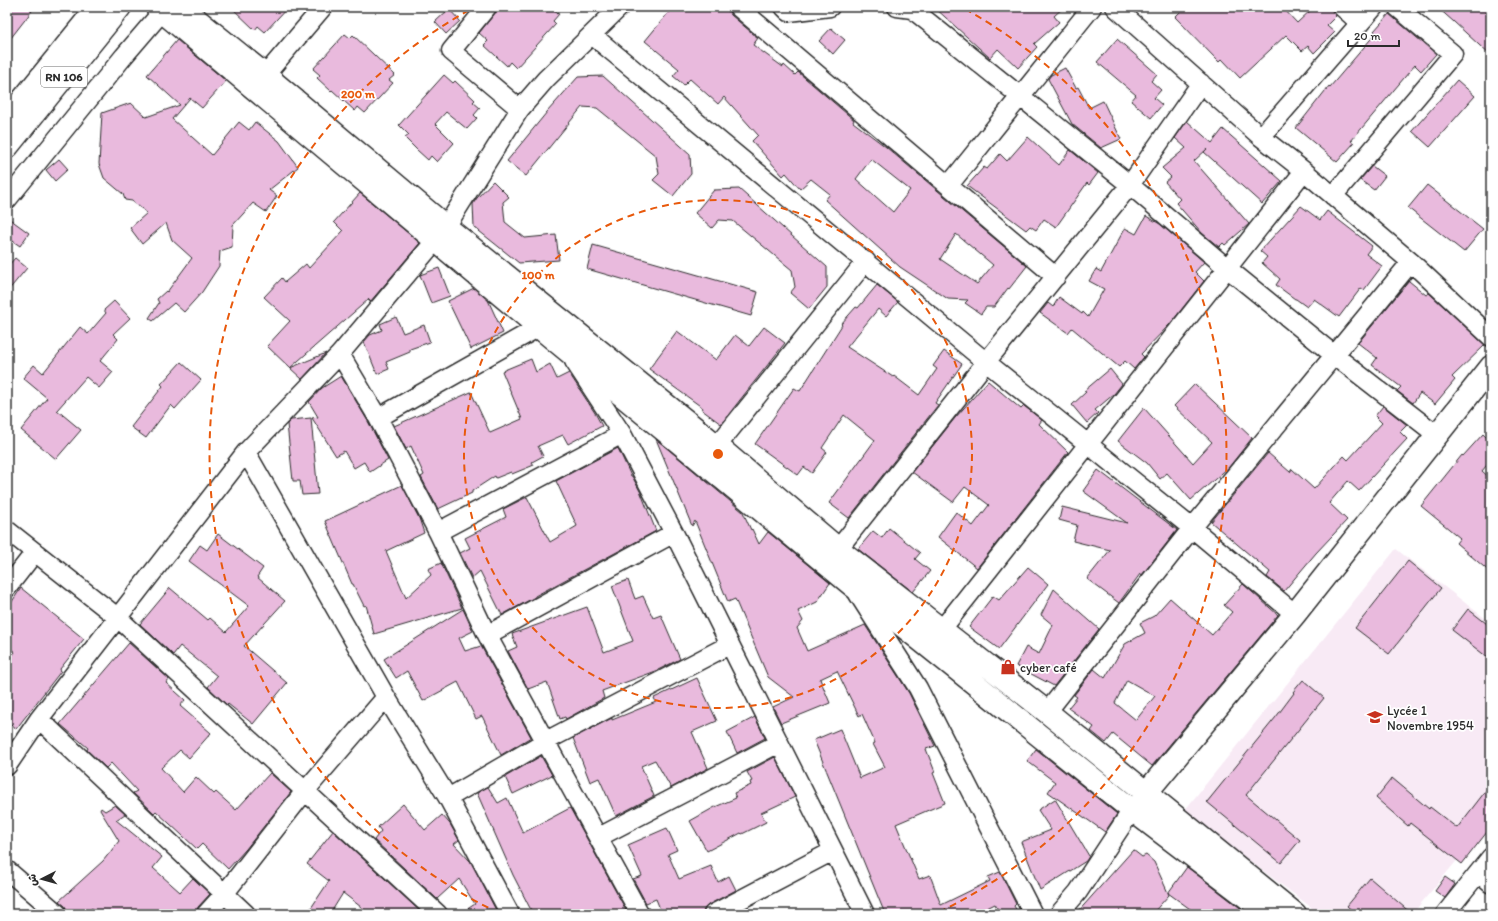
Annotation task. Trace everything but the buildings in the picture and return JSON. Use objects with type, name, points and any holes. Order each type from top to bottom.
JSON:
[{"type":"main road","name":"RN 106","points":[[7,119],[98,7]]},
{"type":"main road","name":"RN 106","points":[[7,147],[120,7]]},
{"type":"main road","points":[[166,8],[260,82],[441,234],[717,446],[838,549],[1047,712],[1295,914]]},
{"type":"main road","points":[[441,234],[539,327],[852,585],[1132,810],[1269,914]]},
{"type":"main road","points":[[1146,793],[1295,614],[1491,367]]},
{"type":"street","points":[[260,82],[323,7]]},
{"type":"street","points":[[487,7],[451,51],[520,109]]},
{"type":"street","points":[[7,766],[38,718],[246,452],[340,354],[441,234],[520,109],[546,79],[620,7]]},
{"type":"street","points":[[738,7],[1056,276]]},
{"type":"street","points":[[784,7],[789,12],[830,7]]},
{"type":"street","points":[[897,7],[912,9],[1130,185],[1227,268],[1334,355],[1437,435]]},
{"type":"street","points":[[949,185],[1092,7]]},
{"type":"street","points":[[1115,7],[1261,137],[1304,171],[1411,262],[1491,336]]},
{"type":"street","points":[[1342,7],[1360,23]]},
{"type":"street","points":[[1261,137],[1374,7]]},
{"type":"street","points":[[1333,196],[1453,54],[1397,7]]},
{"type":"street","points":[[7,200],[124,56],[166,8]]},
{"type":"street","points":[[592,35],[986,362],[1192,528],[1295,614]]},
{"type":"street","points":[[838,549],[986,362],[1130,185],[1201,83]]},
{"type":"street","points":[[942,629],[1304,171]]},
{"type":"street","points":[[717,446],[866,261]]},
{"type":"street","points":[[1047,712],[1192,528],[1411,262]]},
{"type":"street","points":[[378,418],[539,327]]},
{"type":"street","points":[[567,350],[622,434],[674,534],[865,914]]},
{"type":"street","points":[[340,354],[378,418],[438,532],[487,635],[640,914]]},
{"type":"street","points":[[438,532],[622,434]]},
{"type":"street","points":[[246,452],[386,697],[448,798],[510,914]]},
{"type":"street","points":[[7,530],[117,616],[438,914]]},
{"type":"street","points":[[487,635],[674,534]]},
{"type":"street","points":[[7,588],[35,552]]},
{"type":"street","points":[[852,585],[918,688],[1033,914]]},
{"type":"street","points":[[448,798],[546,741],[729,645]]},
{"type":"street","points":[[206,914],[225,893],[304,791],[386,697]]},
{"type":"street","points":[[38,718],[246,914]]},
{"type":"street","points":[[599,837],[779,743]]},
{"type":"street","points":[[1059,914],[1078,892],[1132,810],[1146,793]]},
{"type":"street","points":[[713,914],[833,851]]},
{"type":"street","points":[[1445,914],[1485,879],[1491,857]]},
{"type":"street","points":[[7,870],[58,914]]},
{"type":"shaded area","name":"Lycée 1 Novembre 1954","points":[[1396,549],[1491,623],[1491,820],[1412,914],[1320,914],[1184,811]]},
{"type":"place","name":"cyber café","points":[[1008,667]]},
{"type":"place","name":"Lycée 1 Novembre 1954","points":[[1375,717]]}]
